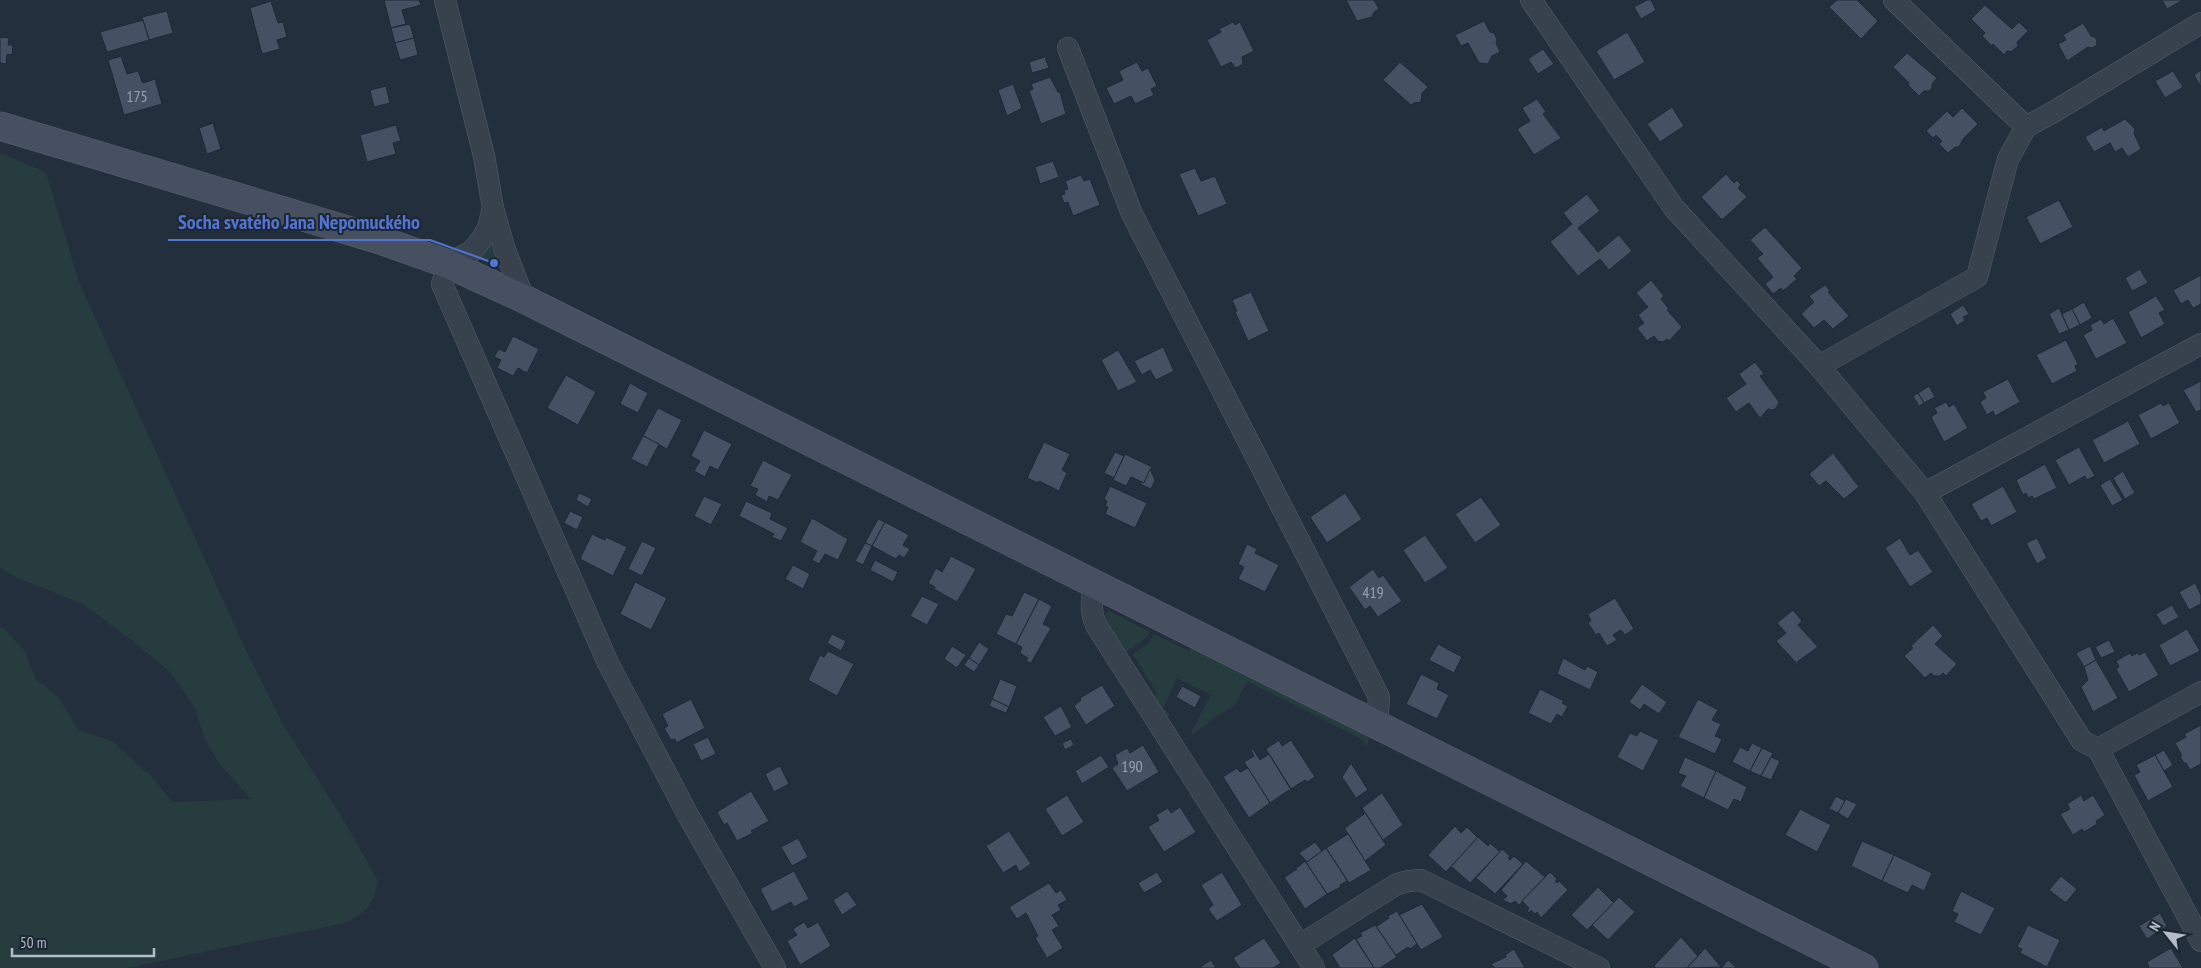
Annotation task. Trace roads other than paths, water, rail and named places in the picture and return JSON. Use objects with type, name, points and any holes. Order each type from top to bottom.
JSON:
[{"type":"street","points":[[445,0],[484,156],[493,208],[505,250],[524,299]]},
{"type":"street","points":[[1531,0],[1674,208],[1819,366],[1925,493],[2082,741],[2098,749],[2201,941]]},
{"type":"street","points":[[1894,0],[2026,127]]},
{"type":"street","points":[[1819,366],[1977,277],[2008,159],[2026,127],[2056,111],[2201,23]]},
{"type":"street","points":[[1068,48],[1132,214],[1379,697],[1377,725]]},
{"type":"street","points":[[0,126],[377,239],[448,264],[524,299],[1864,968]]},
{"type":"street","points":[[493,208],[488,228],[481,240],[472,250],[448,264],[442,284],[608,663],[689,817],[775,968]]},
{"type":"street","points":[[1925,493],[2201,344]]},
{"type":"street","points":[[1095,584],[1091,599],[1092,615],[1096,625],[1314,968]]},
{"type":"street","points":[[2098,749],[2201,692]]},
{"type":"street","points":[[1300,945],[1397,884],[1409,880],[1420,880],[1599,968]]},
{"type":"place","name":"Socha svatého Jana Nepomuckého","points":[[494,263]]}]
